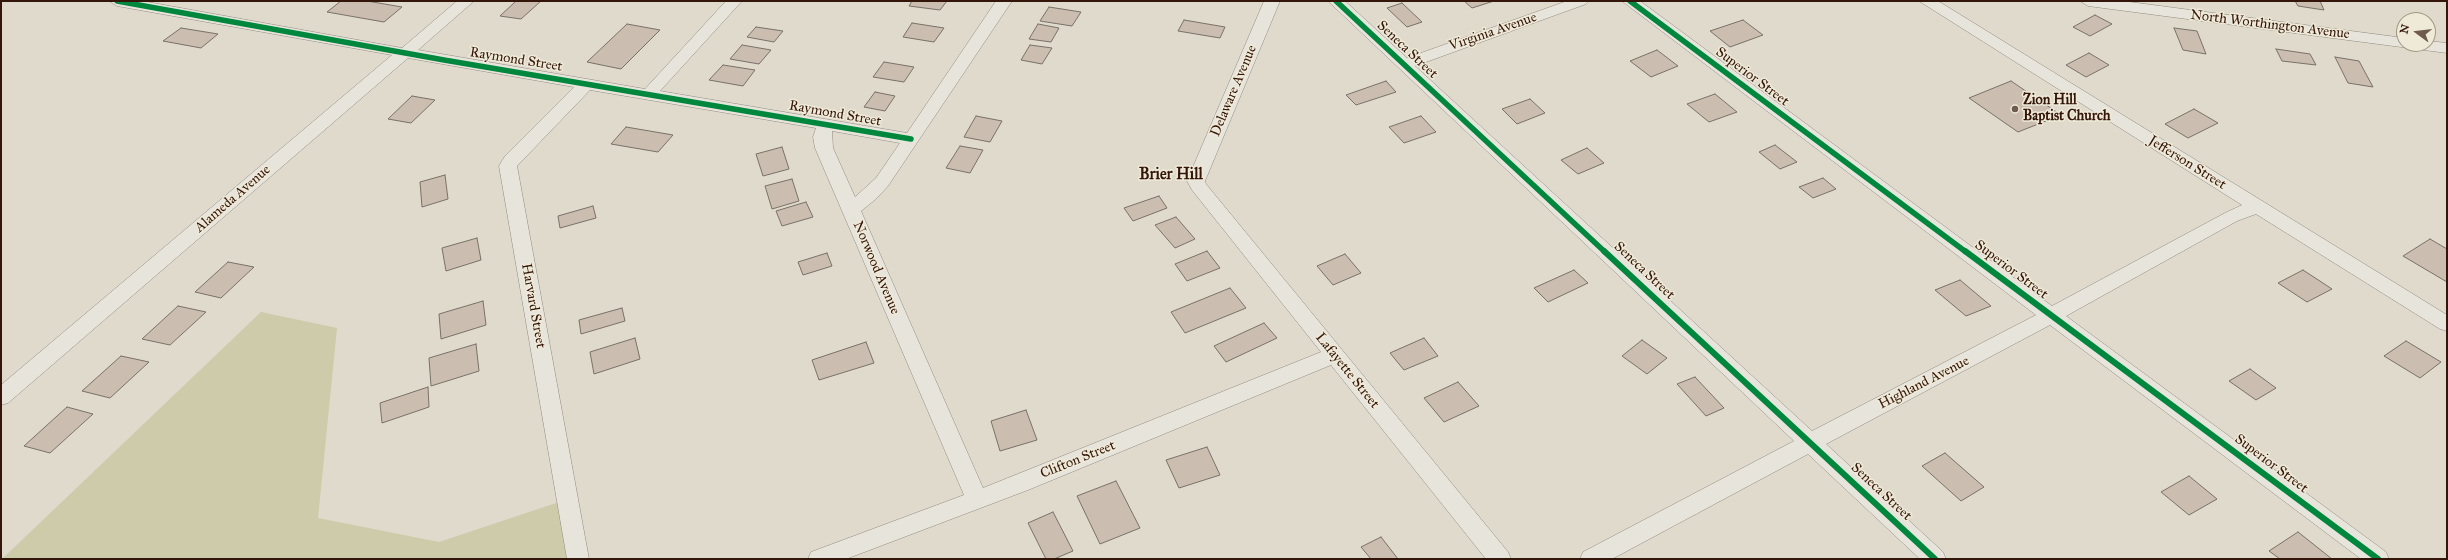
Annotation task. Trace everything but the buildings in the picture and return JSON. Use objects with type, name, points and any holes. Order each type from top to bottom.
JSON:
[{"type":"street","name":"Raymond Street","points":[[117,1],[404,53],[911,139]]},
{"type":"street","points":[[179,12],[194,1]]},
{"type":"street","name":"Alameda Avenue","points":[[1,398],[466,1]]},
{"type":"street","points":[[649,94],[734,1]]},
{"type":"street","name":"Norwood Avenue","points":[[977,499],[851,209],[870,195],[878,186],[1004,1]]},
{"type":"street","name":"Delaware Avenue","points":[[1196,181],[1272,1]]},
{"type":"street","name":"Seneca Street","points":[[1336,1],[1406,64],[1935,559]]},
{"type":"street","name":"Virginia Avenue","points":[[1406,64],[1581,1]]},
{"type":"street","name":"Superior Street","points":[[1630,1],[2378,559]]},
{"type":"street","name":"Jefferson Street","points":[[1927,1],[2447,324]]},
{"type":"street","name":"North Worthington Avenue","points":[[2088,1],[2172,7],[2396,42]]},
{"type":"street","points":[[2436,47],[2447,48]]},
{"type":"street","name":"Harvard Street","points":[[578,559],[508,166],[511,160],[587,83]]},
{"type":"street","points":[[826,125],[822,137],[824,148],[851,209]]},
{"type":"street","name":"Lafayette Street","points":[[1196,181],[1334,355],[1500,559]]},
{"type":"street","name":"Highland Avenue","points":[[1591,559],[1810,442],[1973,358],[2051,314],[2232,217],[2257,206]]},
{"type":"street","name":"Clifton Street","points":[[819,559],[1035,478],[1334,355]]},
{"type":"shaded area","points":[[261,312],[337,328],[318,518],[439,542],[568,499],[578,559],[2,559]]},
{"type":"cycle path","points":[[117,1],[444,60],[911,139]]},
{"type":"cycle path","points":[[1336,1],[1935,559]]},
{"type":"cycle path","points":[[1630,1],[2378,559]]},
{"type":"place","name":"Zion Hill Baptist Church","points":[[2015,109]]},
{"type":"district","name":"Brier Hill","points":[[1171,175]]}]
